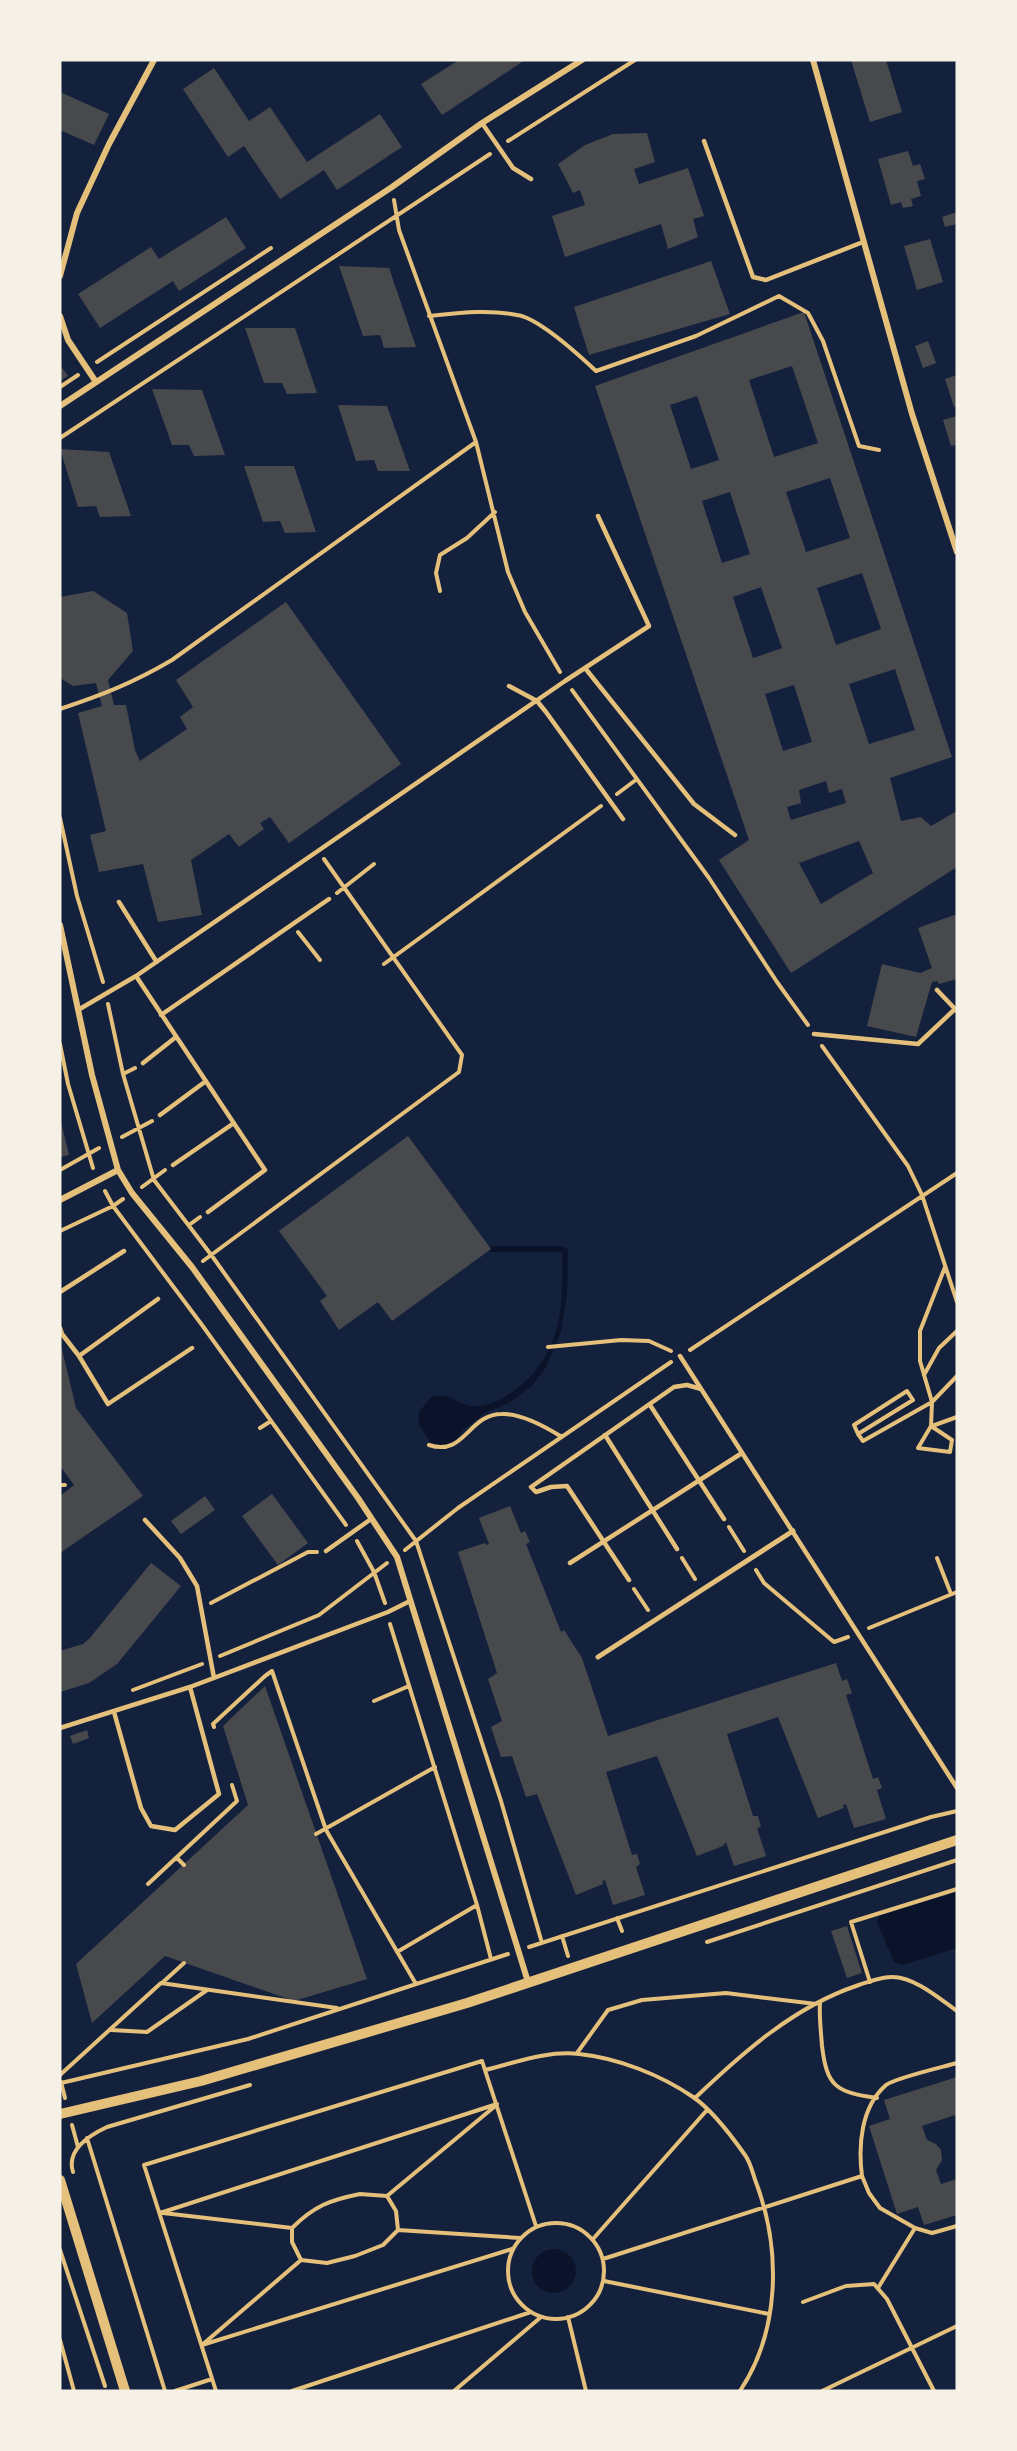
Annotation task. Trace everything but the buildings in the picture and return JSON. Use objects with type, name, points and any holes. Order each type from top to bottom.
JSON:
[{"type":"street","points":[[60,276],[77,213],[109,144],[154,60]]},
{"type":"street","points":[[60,406],[392,187],[482,123],[582,60]]},
{"type":"street","points":[[813,60],[912,414],[957,552]]},
{"type":"street","points":[[60,316],[68,340],[96,382]]},
{"type":"street","points":[[60,925],[92,1076],[118,1170],[132,1193],[192,1267],[397,1557],[528,1982]]},
{"type":"street","points":[[60,1200],[118,1170]]},
{"type":"street","points":[[598,1658],[793,1531]]},
{"type":"street","points":[[60,2114],[201,2081],[467,2003],[957,1840]]},
{"type":"street","points":[[60,2180],[125,2391]]},
{"type":"lane","points":[[482,123],[513,168],[531,179]]},
{"type":"lane","points":[[704,141],[753,277],[766,280],[863,243]]},
{"type":"lane","points":[[78,1010],[105,992],[136,976],[317,850],[649,626],[598,516]]},
{"type":"lane","points":[[585,668],[694,804],[735,835]]},
{"type":"lane","points":[[509,686],[537,701],[623,819]]},
{"type":"lane","points":[[161,1015],[329,899]]},
{"type":"lane","points":[[119,902],[156,962]]},
{"type":"lane","points":[[136,976],[265,1170],[208,1212]]},
{"type":"lane","points":[[814,1034],[918,1044],[956,1010],[937,990]]},
{"type":"lane","points":[[143,1063],[176,1037]]},
{"type":"lane","points":[[160,1116],[206,1081]]},
{"type":"lane","points":[[173,1165],[234,1123]]},
{"type":"lane","points":[[60,1292],[124,1251]]},
{"type":"lane","points":[[79,1356],[158,1299]]},
{"type":"lane","points":[[60,1328],[108,1404],[192,1348]]},
{"type":"lane","points":[[680,1356],[957,1788]]},
{"type":"lane","points":[[629,1580],[567,1486],[551,1487],[536,1492],[531,1487],[674,1387],[687,1385],[701,1389]]},
{"type":"lane","points":[[650,1405],[724,1519]]},
{"type":"lane","points":[[605,1435],[677,1549]]},
{"type":"lane","points":[[570,1563],[742,1453]]},
{"type":"lane","points":[[326,1551],[371,1519]]},
{"type":"lane","points":[[145,1520],[180,1558],[197,1586],[214,1678]]},
{"type":"lane","points":[[60,1728],[190,1687],[388,1612],[410,1601]]},
{"type":"lane","points":[[114,1712],[141,1808],[151,1826],[176,1830],[219,1794],[190,1687]]},
{"type":"path","points":[[60,438],[395,215],[635,60]]},
{"type":"path","points":[[392,187],[395,215],[476,442],[508,572],[525,612],[565,681],[708,878],[777,982],[908,1166],[922,1195],[957,1302]]},
{"type":"path","points":[[429,315],[476,312],[520,315],[575,350],[596,371],[696,336],[779,296],[808,313],[823,341],[859,446],[879,450]]},
{"type":"path","points":[[60,709],[111,693],[138,681],[171,660],[476,442]]},
{"type":"path","points":[[440,591],[436,573],[440,555],[466,538],[495,512]]},
{"type":"path","points":[[384,964],[637,779]]},
{"type":"path","points":[[60,818],[77,896],[105,992],[123,1074],[154,1180],[212,1256],[416,1541],[501,1801],[542,1943]]},
{"type":"path","points":[[192,1267],[212,1256],[459,1072],[462,1055],[317,850]]},
{"type":"path","points":[[345,887],[374,864]]},
{"type":"path","points":[[307,945],[320,960]]},
{"type":"path","points":[[60,1044],[90,1163],[113,1206],[352,1533],[374,1572],[477,1905],[491,1959]]},
{"type":"path","points":[[210,1660],[320,1615],[458,1508],[680,1356],[957,1173]]},
{"type":"path","points":[[60,1231],[113,1206],[154,1180]]},
{"type":"path","points":[[931,1426],[954,1441],[950,1452],[918,1448],[931,1426],[932,1402],[920,1361],[920,1331],[946,1266]]},
{"type":"path","points":[[924,1375],[939,1348],[957,1331]]},
{"type":"path","points":[[204,1340],[210,1336]]},
{"type":"path","points":[[548,1347],[621,1340],[650,1341],[680,1356]]},
{"type":"path","points":[[919,1409],[907,1391],[854,1425],[863,1441],[932,1402],[957,1376]]},
{"type":"path","points":[[858,1434],[913,1400]]},
{"type":"path","points":[[429,1445],[439,1448],[448,1447],[464,1437],[470,1428],[485,1418],[501,1413],[536,1422],[562,1437]]},
{"type":"path","points":[[931,1426],[957,1417]]},
{"type":"path","points":[[260,1428],[271,1421]]},
{"type":"path","points":[[724,1519],[765,1582],[834,1642],[957,1592]]},
{"type":"path","points":[[677,1549],[702,1590]]},
{"type":"path","points":[[202,1607],[308,1552],[326,1551]]},
{"type":"path","points":[[937,1558],[951,1594]]},
{"type":"path","points":[[629,1580],[654,1621]]},
{"type":"path","points":[[272,1671],[326,1830],[416,1984]]},
{"type":"path","points":[[374,1701],[409,1686]]},
{"type":"path","points":[[316,1834],[435,1767]]},
{"type":"path","points":[[63,2090],[61,2082],[249,2039],[617,1918],[931,1817],[957,1811]]},
{"type":"path","points":[[177,1858],[184,1865]]},
{"type":"path","points":[[870,1982],[850,1922],[957,1889]]},
{"type":"path","points":[[397,1952],[477,1905]]},
{"type":"path","points":[[617,1918],[622,1931]]},
{"type":"path","points":[[60,2075],[184,1963]]},
{"type":"path","points":[[695,2098],[754,2045],[789,2020],[819,2004],[829,1995],[893,1977],[907,1981],[957,2011]]},
{"type":"path","points":[[161,1983],[340,2008]]},
{"type":"path","points":[[110,2030],[147,2032],[208,1990]]},
{"type":"path","points":[[577,2053],[608,2010],[642,2000],[726,1993],[819,2004]]},
{"type":"path","points":[[819,2004],[827,2076],[837,2087],[849,2093],[877,2098]]},
{"type":"path","points":[[485,2070],[542,2056],[577,2053],[616,2060],[695,2098],[747,2157],[765,2206],[774,2274],[769,2313],[758,2354],[740,2391]]},
{"type":"path","points":[[216,2391],[144,2165],[482,2061],[536,2226]]},
{"type":"path","points":[[957,2063],[887,2084],[871,2106],[861,2137],[860,2155],[862,2176],[869,2193],[880,2208],[915,2228],[932,2233],[957,2226]]},
{"type":"path","points":[[301,2260],[292,2242],[292,2228],[308,2211],[332,2200],[360,2194],[387,2196],[497,2104]]},
{"type":"path","points":[[160,2213],[497,2104]]},
{"type":"path","points":[[593,2239],[707,2110]]},
{"type":"path","points":[[75,2136],[78,2148]]},
{"type":"path","points":[[87,2138],[165,2391]]},
{"type":"path","points":[[603,2259],[862,2176]]},
{"type":"path","points":[[387,2196],[396,2211],[398,2230]]},
{"type":"path","points":[[160,2213],[292,2228]]},
{"type":"path","points":[[552,2222],[567,2223],[581,2229],[593,2239],[603,2259],[604,2281],[598,2295],[588,2307],[558,2320],[541,2317],[531,2312],[515,2297],[508,2282],[507,2265],[512,2249],[520,2238],[536,2226],[552,2222]]},
{"type":"path","points":[[878,2288],[915,2228]]},
{"type":"path","points":[[202,2345],[301,2260],[327,2263],[355,2256],[383,2245],[398,2230],[520,2238]]},
{"type":"path","points":[[202,2345],[512,2249]]},
{"type":"path","points":[[60,2250],[107,2391]]},
{"type":"path","points":[[604,2281],[769,2313]]},
{"type":"path","points":[[803,2302],[846,2286],[868,2284],[878,2288],[887,2299],[934,2391]]},
{"type":"path","points":[[292,2391],[531,2312]]},
{"type":"path","points":[[454,2391],[541,2317]]},
{"type":"path","points":[[568,2317],[586,2391]]},
{"type":"path","points":[[822,2391],[957,2326]]},
{"type":"path","points":[[60,2340],[74,2391]]},
{"type":"path","points":[[175,2391],[212,2379]]},
{"type":"water","points":[[563,1247],[568,1249],[567,1295],[561,1332],[546,1367],[532,1386],[509,1403],[485,1413],[464,1429],[455,1442],[444,1445],[431,1443],[419,1425],[418,1413],[431,1397],[446,1396],[471,1406],[495,1402],[520,1386],[545,1357],[558,1324],[561,1307],[562,1251],[560,1249]]},
{"type":"water","points":[[957,1892],[957,1948],[903,1965],[894,1962],[877,1922],[879,1916]]},
{"type":"water","points":[[554,2249],[563,2250],[570,2255],[575,2262],[575,2280],[570,2287],[563,2292],[554,2293],[545,2292],[538,2287],[533,2280],[532,2271],[533,2262],[538,2255],[545,2250]]},
{"type":"waterway","points":[[492,1249],[560,1249]]}]
